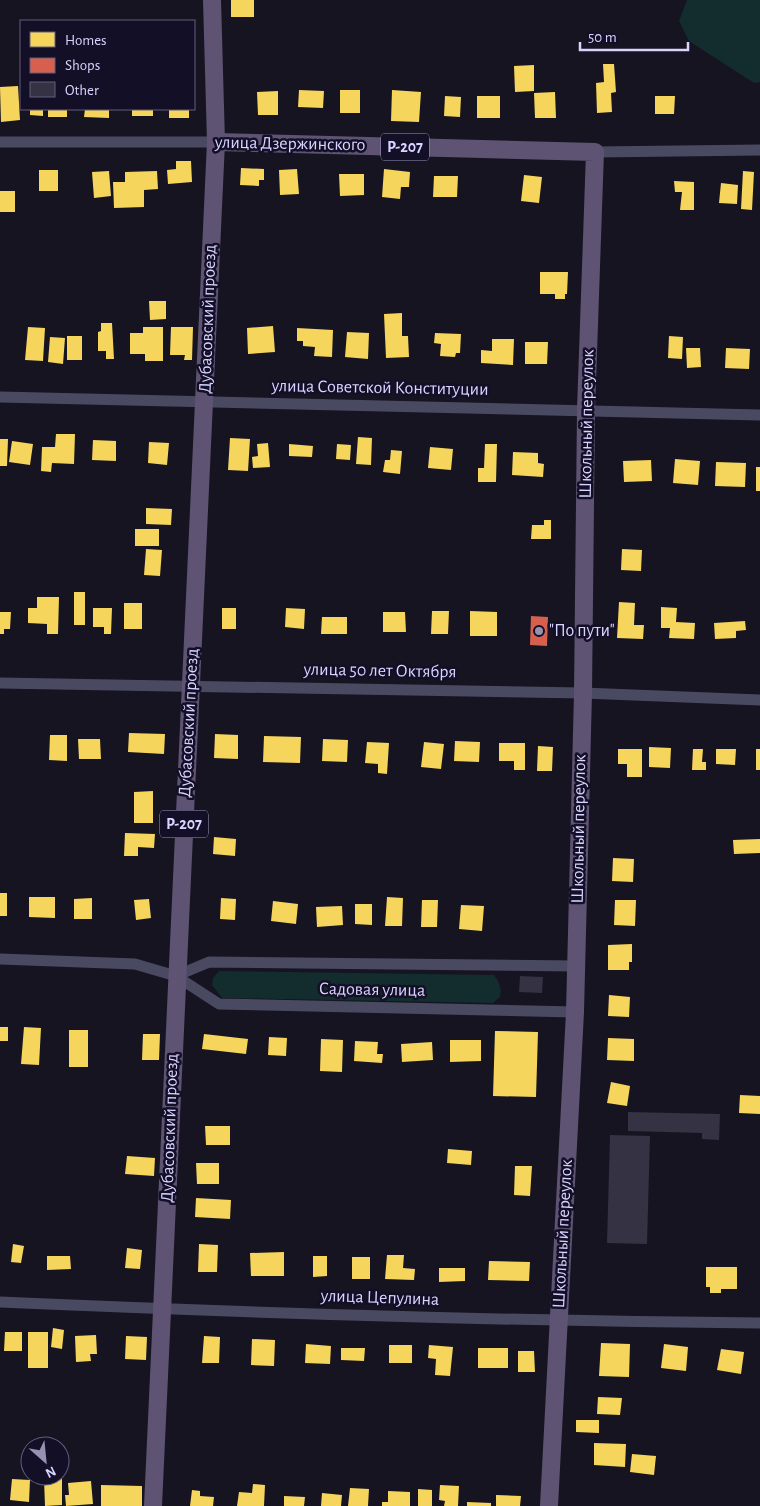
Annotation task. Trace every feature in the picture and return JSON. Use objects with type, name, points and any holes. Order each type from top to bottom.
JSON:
[{"type":"main road","name":"Дубасовский проезд","points":[[153,1506],[216,142],[212,0]]},
{"type":"main road","name":"улица Дзержинского","points":[[216,142],[595,152]]},
{"type":"main road","name":"Школьный переулок","points":[[549,1506],[575,1012],[583,693],[586,410],[595,152]]},
{"type":"street","name":"улица Дзержинского","points":[[0,142],[216,142]]},
{"type":"street","name":"улица Дзержинского","points":[[595,152],[760,150]]},
{"type":"street","name":"улица Советской Конституции","points":[[0,397],[760,415]]},
{"type":"street","name":"улица 50 лет Октября","points":[[0,683],[583,693],[760,700]]},
{"type":"street","name":"Садовая улица","points":[[0,959],[136,964],[176,976],[219,1004],[575,1012]]},
{"type":"street","name":"Садовая улица","points":[[176,976],[209,962],[576,966]]},
{"type":"street","name":"улица Цепулина","points":[[0,1302],[163,1309],[559,1320],[760,1323]]},
{"type":"green space","points":[[687,0],[760,0],[760,82],[754,83],[689,41],[679,21]]},
{"type":"green space","points":[[219,971],[494,975],[500,985],[501,994],[493,1003],[222,998],[212,985],[213,978]]},
{"type":"building: Homes","points":[[231,0],[254,0],[254,17],[231,17]]},
{"type":"building: Homes","points":[[603,64],[614,64],[616,92],[611,93],[612,112],[597,113],[596,83],[604,82]]},
{"type":"building: Homes","points":[[534,65],[534,91],[515,92],[514,66]]},
{"type":"building: Homes","points":[[18,86],[20,120],[1,122],[0,87]]},
{"type":"building: Homes","points":[[299,90],[324,91],[323,108],[298,107]]},
{"type":"building: Homes","points":[[340,90],[360,90],[360,113],[340,113]]},
{"type":"building: Homes","points":[[392,90],[421,92],[419,122],[391,121]]},
{"type":"building: Homes","points":[[278,91],[278,115],[258,115],[257,92]]},
{"type":"building: Homes","points":[[555,92],[556,118],[535,118],[534,93]]},
{"type":"building: Homes","points":[[445,96],[461,97],[460,117],[444,116]]},
{"type":"building: Homes","points":[[477,96],[500,96],[500,118],[477,118]]},
{"type":"building: Homes","points":[[655,96],[675,96],[674,114],[655,114]]},
{"type":"building: Homes","points":[[30,110],[43,110],[43,116],[30,115]]},
{"type":"building: Homes","points":[[48,110],[67,110],[67,117],[48,117]]},
{"type":"building: Homes","points":[[85,110],[109,110],[109,118],[84,117]]},
{"type":"building: Homes","points":[[132,110],[153,110],[153,116],[132,116]]},
{"type":"building: Homes","points":[[169,110],[189,110],[189,118],[169,118]]},
{"type":"building: Homes","points":[[176,161],[191,161],[192,182],[168,184],[167,170],[176,169]]},
{"type":"building: Homes","points":[[241,168],[264,169],[264,180],[259,180],[259,186],[240,185]]},
{"type":"building: Homes","points":[[297,169],[299,194],[280,195],[279,170]]},
{"type":"building: Homes","points":[[384,169],[410,172],[409,187],[401,187],[400,199],[382,197]]},
{"type":"building: Homes","points":[[39,170],[58,170],[58,191],[39,191]]},
{"type":"building: Homes","points":[[109,171],[111,196],[94,198],[92,172]]},
{"type":"building: Homes","points":[[157,171],[158,189],[144,190],[144,207],[114,208],[113,182],[125,182],[125,172]]},
{"type":"building: Homes","points":[[743,171],[754,172],[752,210],[741,209]]},
{"type":"building: Homes","points":[[339,174],[364,174],[364,195],[340,196]]},
{"type":"building: Homes","points":[[524,175],[542,177],[539,203],[521,201]]},
{"type":"building: Homes","points":[[434,176],[458,176],[457,197],[433,197]]},
{"type":"building: Homes","points":[[674,181],[694,182],[694,210],[680,210],[682,192],[675,192]]},
{"type":"building: Homes","points":[[721,183],[738,185],[737,204],[719,203]]},
{"type":"building: Homes","points":[[0,191],[15,191],[15,212],[0,212]]},
{"type":"building: Homes","points":[[540,272],[568,272],[565,299],[555,299],[555,294],[540,294]]},
{"type":"building: Homes","points":[[149,301],[166,301],[166,319],[150,320]]},
{"type":"building: Homes","points":[[402,313],[402,336],[408,336],[409,357],[386,358],[384,314]]},
{"type":"building: Homes","points":[[101,323],[112,323],[114,359],[106,359],[106,351],[98,351],[98,332],[101,331]]},
{"type":"building: Homes","points":[[273,326],[275,352],[248,354],[247,328]]},
{"type":"building: Homes","points":[[28,327],[45,328],[43,361],[25,360]]},
{"type":"building: Homes","points":[[143,327],[163,327],[163,361],[145,361],[145,354],[130,354],[130,333],[143,333]]},
{"type":"building: Homes","points":[[171,327],[193,327],[192,360],[184,360],[185,355],[170,355]]},
{"type":"building: Homes","points":[[297,328],[333,330],[332,357],[314,356],[315,347],[303,346],[303,341],[297,341]]},
{"type":"building: Homes","points":[[347,332],[369,333],[368,359],[345,357]]},
{"type":"building: Homes","points":[[435,333],[461,334],[460,353],[456,353],[455,357],[440,356],[441,344],[434,343]]},
{"type":"building: Homes","points":[[67,336],[82,336],[82,360],[67,360]]},
{"type":"building: Homes","points":[[669,336],[683,337],[682,359],[668,358]]},
{"type":"building: Homes","points":[[50,337],[65,338],[63,364],[48,362]]},
{"type":"building: Homes","points":[[492,339],[514,339],[513,365],[481,363],[481,350],[492,351]]},
{"type":"building: Homes","points":[[525,342],[548,342],[547,364],[525,364]]},
{"type":"building: Homes","points":[[686,348],[700,348],[701,367],[687,368]]},
{"type":"building: Homes","points":[[726,348],[750,349],[749,369],[725,368]]},
{"type":"building: Homes","points":[[56,434],[75,434],[74,464],[52,463],[51,472],[41,471],[42,447],[55,447]]},
{"type":"building: Homes","points":[[358,437],[372,438],[371,465],[356,464]]},
{"type":"building: Homes","points":[[230,438],[250,439],[248,471],[228,470]]},
{"type":"building: Homes","points":[[0,439],[8,439],[7,466],[0,466]]},
{"type":"building: Homes","points":[[93,440],[116,441],[116,461],[92,460]]},
{"type":"building: Homes","points":[[12,441],[33,444],[30,465],[9,462]]},
{"type":"building: Homes","points":[[149,442],[169,443],[167,465],[148,463]]},
{"type":"building: Homes","points":[[268,443],[270,467],[253,468],[252,457],[258,456],[257,444]]},
{"type":"building: Homes","points":[[289,444],[313,446],[312,457],[289,456]]},
{"type":"building: Homes","points":[[337,444],[351,445],[350,460],[336,459]]},
{"type":"building: Homes","points":[[485,444],[497,444],[496,482],[478,482],[478,468],[484,468]]},
{"type":"building: Homes","points":[[430,447],[453,449],[451,470],[428,468]]},
{"type":"building: Homes","points":[[391,450],[402,451],[400,474],[383,472],[385,460],[390,460]]},
{"type":"building: Homes","points":[[513,452],[538,453],[538,463],[544,464],[543,477],[512,475]]},
{"type":"building: Homes","points":[[675,459],[700,461],[698,485],[673,483]]},
{"type":"building: Homes","points":[[651,460],[652,481],[624,482],[623,461]]},
{"type":"building: Homes","points":[[716,462],[746,463],[745,487],[715,486]]},
{"type":"building: Homes","points":[[756,467],[760,467],[760,491],[756,491]]},
{"type":"building: Homes","points":[[146,508],[172,509],[171,525],[146,524]]},
{"type":"building: Homes","points":[[544,520],[551,520],[551,539],[531,539],[532,525],[544,525]]},
{"type":"building: Homes","points":[[135,529],[159,529],[159,546],[135,546]]},
{"type":"building: Homes","points":[[146,549],[162,550],[160,576],[144,575]]},
{"type":"building: Homes","points":[[622,549],[642,550],[641,571],[621,570]]},
{"type":"building: Homes","points":[[74,592],[85,592],[85,625],[74,625]]},
{"type":"building: Homes","points":[[37,597],[59,597],[58,634],[47,634],[47,624],[28,623],[28,608],[37,608]]},
{"type":"building: Homes","points":[[619,602],[635,603],[634,625],[644,625],[643,639],[617,638]]},
{"type":"building: Homes","points":[[124,603],[142,603],[142,629],[124,629]]},
{"type":"building: Homes","points":[[661,607],[677,608],[676,622],[695,623],[694,639],[669,638],[670,628],[661,628]]},
{"type":"building: Homes","points":[[93,608],[112,608],[111,634],[104,634],[104,627],[93,627]]},
{"type":"building: Homes","points":[[222,608],[236,608],[236,629],[222,629]]},
{"type":"building: Homes","points":[[286,608],[305,609],[304,629],[285,627]]},
{"type":"building: Homes","points":[[432,611],[449,611],[448,634],[431,634]]},
{"type":"building: Homes","points":[[470,611],[497,612],[497,636],[470,636]]},
{"type":"building: Homes","points":[[0,612],[11,612],[10,629],[4,629],[4,634],[0,634]]},
{"type":"building: Homes","points":[[383,612],[405,612],[406,632],[383,632]]},
{"type":"building: Homes","points":[[322,617],[347,617],[347,634],[321,634]]},
{"type":"building: Homes","points":[[745,621],[746,630],[736,631],[736,638],[715,639],[714,623]]},
{"type":"building: Homes","points":[[129,733],[165,734],[164,754],[128,752]]},
{"type":"building: Homes","points":[[215,734],[238,735],[238,759],[214,758]]},
{"type":"building: Homes","points":[[50,735],[67,735],[67,761],[49,760]]},
{"type":"building: Homes","points":[[264,736],[301,737],[300,763],[263,762]]},
{"type":"building: Homes","points":[[78,739],[100,739],[101,759],[79,759]]},
{"type":"building: Homes","points":[[323,739],[348,740],[347,762],[322,761]]},
{"type":"building: Homes","points":[[455,741],[480,742],[479,762],[454,761]]},
{"type":"building: Homes","points":[[367,742],[389,743],[387,774],[378,773],[378,764],[365,763]]},
{"type":"building: Homes","points":[[424,742],[444,744],[441,769],[421,767]]},
{"type":"building: Homes","points":[[499,743],[525,743],[525,770],[514,770],[514,761],[499,761]]},
{"type":"building: Homes","points":[[538,746],[553,747],[552,771],[537,771]]},
{"type":"building: Homes","points":[[649,747],[671,748],[670,768],[649,767]]},
{"type":"building: Homes","points":[[618,749],[642,749],[642,777],[627,777],[627,764],[618,764]]},
{"type":"building: Homes","points":[[693,749],[703,749],[702,762],[706,762],[706,770],[692,770]]},
{"type":"building: Homes","points":[[716,749],[736,749],[735,765],[716,764]]},
{"type":"building: Homes","points":[[756,749],[760,749],[760,770],[756,770]]},
{"type":"building: Homes","points":[[153,791],[153,823],[134,823],[134,792]]},
{"type":"building: Homes","points":[[125,833],[155,834],[154,848],[138,847],[138,856],[124,856]]},
{"type":"building: Homes","points":[[214,837],[236,839],[235,856],[213,854]]},
{"type":"building: Homes","points":[[760,839],[760,853],[734,854],[733,840]]},
{"type":"building: Homes","points":[[613,858],[634,859],[633,882],[612,881]]},
{"type":"building: Homes","points":[[0,893],[7,893],[7,916],[0,916]]},
{"type":"building: Homes","points":[[29,897],[55,897],[55,918],[29,917]]},
{"type":"building: Homes","points":[[387,897],[403,898],[402,926],[385,926]]},
{"type":"building: Homes","points":[[92,898],[92,919],[74,919],[74,899]]},
{"type":"building: Homes","points":[[221,898],[236,899],[235,920],[220,919]]},
{"type":"building: Homes","points":[[149,899],[151,918],[136,920],[134,900]]},
{"type":"building: Homes","points":[[422,900],[438,900],[437,927],[421,927]]},
{"type":"building: Homes","points":[[615,900],[636,900],[635,926],[614,925]]},
{"type":"building: Homes","points":[[273,901],[298,904],[296,924],[271,921]]},
{"type":"building: Homes","points":[[355,904],[372,904],[372,925],[355,924]]},
{"type":"building: Homes","points":[[461,905],[484,906],[482,931],[459,929]]},
{"type":"building: Homes","points":[[342,906],[343,925],[317,927],[316,907]]},
{"type":"building: Homes","points":[[632,944],[632,962],[629,962],[629,970],[608,970],[608,945]]},
{"type":"building: Homes","points":[[609,995],[630,997],[629,1017],[608,1016]]},
{"type":"building: Homes","points":[[0,1027],[8,1027],[8,1041],[0,1041]]},
{"type":"building: Homes","points":[[24,1027],[41,1028],[39,1065],[21,1064]]},
{"type":"building: Homes","points":[[69,1030],[88,1030],[88,1067],[69,1067]]},
{"type":"building: Homes","points":[[495,1031],[538,1032],[536,1097],[493,1096]]},
{"type":"building: Homes","points":[[143,1034],[160,1034],[159,1060],[142,1060]]},
{"type":"building: Homes","points":[[204,1034],[248,1039],[246,1054],[202,1049]]},
{"type":"building: Homes","points":[[269,1037],[287,1038],[286,1056],[268,1055]]},
{"type":"building: Homes","points":[[608,1038],[634,1039],[634,1061],[607,1060]]},
{"type":"building: Homes","points":[[321,1039],[343,1040],[342,1072],[320,1071]]},
{"type":"building: Homes","points":[[450,1040],[481,1040],[481,1061],[450,1062]]},
{"type":"building: Homes","points":[[355,1041],[378,1042],[377,1054],[383,1054],[382,1063],[354,1061]]},
{"type":"building: Homes","points":[[432,1042],[433,1060],[402,1062],[401,1044]]},
{"type":"building: Homes","points":[[611,1082],[630,1086],[627,1106],[607,1103]]},
{"type":"building: Homes","points":[[740,1095],[760,1096],[760,1114],[739,1113]]},
{"type":"building: Homes","points":[[205,1126],[230,1126],[230,1145],[206,1145]]},
{"type":"building: Homes","points":[[448,1149],[472,1151],[471,1165],[447,1163]]},
{"type":"building: Homes","points":[[127,1156],[155,1158],[154,1176],[125,1174]]},
{"type":"building: Homes","points":[[196,1163],[219,1163],[219,1184],[197,1184]]},
{"type":"building: Homes","points":[[515,1166],[532,1166],[530,1196],[514,1195]]},
{"type":"building: Homes","points":[[196,1198],[231,1200],[230,1219],[195,1217]]},
{"type":"building: Homes","points":[[13,1244],[24,1246],[21,1263],[11,1262]]},
{"type":"building: Homes","points":[[199,1244],[218,1245],[217,1272],[198,1272]]},
{"type":"building: Homes","points":[[127,1248],[142,1250],[140,1269],[125,1268]]},
{"type":"building: Homes","points":[[284,1252],[284,1276],[251,1276],[250,1253]]},
{"type":"building: Homes","points":[[387,1255],[404,1255],[403,1268],[415,1269],[414,1280],[385,1279]]},
{"type":"building: Homes","points":[[47,1256],[70,1256],[71,1269],[47,1270]]},
{"type":"building: Homes","points":[[313,1256],[327,1256],[327,1276],[313,1277]]},
{"type":"building: Homes","points":[[352,1257],[370,1257],[370,1279],[352,1279]]},
{"type":"building: Homes","points":[[489,1261],[530,1262],[529,1281],[488,1280]]},
{"type":"building: Homes","points":[[706,1267],[737,1267],[737,1289],[721,1289],[721,1293],[710,1293],[710,1287],[706,1287]]},
{"type":"building: Homes","points":[[439,1268],[465,1268],[465,1281],[439,1282]]},
{"type":"building: Homes","points":[[53,1328],[64,1330],[62,1349],[51,1347]]},
{"type":"building: Homes","points":[[5,1332],[22,1332],[22,1351],[4,1351]]},
{"type":"building: Homes","points":[[28,1332],[48,1332],[48,1368],[28,1368]]},
{"type":"building: Homes","points":[[96,1335],[97,1354],[90,1354],[91,1361],[76,1362],[75,1336]]},
{"type":"building: Homes","points":[[126,1336],[147,1337],[146,1360],[125,1359]]},
{"type":"building: Homes","points":[[204,1336],[220,1337],[219,1363],[202,1363]]},
{"type":"building: Homes","points":[[252,1339],[275,1340],[274,1366],[251,1365]]},
{"type":"building: Homes","points":[[601,1343],[630,1344],[629,1377],[599,1376]]},
{"type":"building: Homes","points":[[306,1344],[331,1346],[330,1364],[305,1363]]},
{"type":"building: Homes","points":[[664,1344],[688,1347],[686,1371],[661,1368]]},
{"type":"building: Homes","points":[[389,1345],[412,1345],[412,1363],[389,1363]]},
{"type":"building: Homes","points":[[429,1345],[453,1347],[450,1376],[435,1375],[436,1359],[428,1358]]},
{"type":"building: Homes","points":[[341,1348],[365,1348],[364,1361],[341,1360]]},
{"type":"building: Homes","points":[[478,1348],[508,1348],[508,1368],[478,1368]]},
{"type":"building: Homes","points":[[721,1349],[744,1352],[741,1374],[717,1370]]},
{"type":"building: Homes","points":[[518,1351],[534,1351],[535,1372],[518,1372]]},
{"type":"building: Homes","points":[[598,1397],[622,1398],[620,1415],[597,1414]]},
{"type":"building: Homes","points":[[576,1420],[599,1420],[599,1433],[576,1432]]},
{"type":"building: Homes","points":[[594,1443],[626,1444],[625,1467],[594,1465]]},
{"type":"building: Homes","points":[[632,1454],[656,1456],[654,1475],[630,1472]]},
{"type":"building: Homes","points":[[12,1479],[20,1479],[20,1486],[30,1486],[29,1502],[10,1500]]},
{"type":"building: Homes","points":[[91,1481],[93,1504],[66,1506],[65,1495],[69,1495],[70,1483]]},
{"type":"building: Homes","points":[[253,1484],[265,1485],[264,1506],[237,1506],[239,1492],[252,1493]]},
{"type":"building: Homes","points":[[101,1485],[142,1486],[142,1506],[101,1506]]},
{"type":"building: Homes","points":[[440,1485],[459,1486],[458,1506],[444,1506],[445,1501],[439,1500]]},
{"type":"building: Homes","points":[[44,1486],[62,1486],[62,1505],[45,1506]]},
{"type":"building: Homes","points":[[350,1488],[369,1489],[368,1506],[348,1506]]},
{"type":"building: Homes","points":[[418,1489],[432,1490],[432,1506],[418,1506]]},
{"type":"building: Homes","points":[[192,1490],[200,1491],[200,1496],[214,1497],[213,1506],[190,1506]]},
{"type":"building: Homes","points":[[388,1491],[410,1492],[410,1506],[382,1506],[382,1502],[388,1502]]},
{"type":"building: Homes","points":[[322,1493],[342,1495],[341,1506],[321,1506]]},
{"type":"building: Homes","points":[[496,1495],[521,1496],[520,1506],[496,1506]]},
{"type":"building: Homes","points":[[284,1496],[305,1497],[304,1506],[284,1506]]},
{"type":"building: Homes","points":[[467,1502],[491,1503],[491,1506],[467,1506]]},
{"type":"building: Shops","name":"\"По пути\"","points":[[531,616],[548,617],[547,646],[530,645]]},
{"type":"building: Other","points":[[520,976],[543,977],[542,993],[519,992]]},
{"type":"building: Other","points":[[628,1112],[720,1114],[719,1140],[702,1139],[702,1133],[628,1131]]},
{"type":"building: Other","points":[[610,1135],[650,1136],[647,1244],[607,1243]]},
{"type":"place","name":"\"По пути\"","points":[[539,631]]}]
